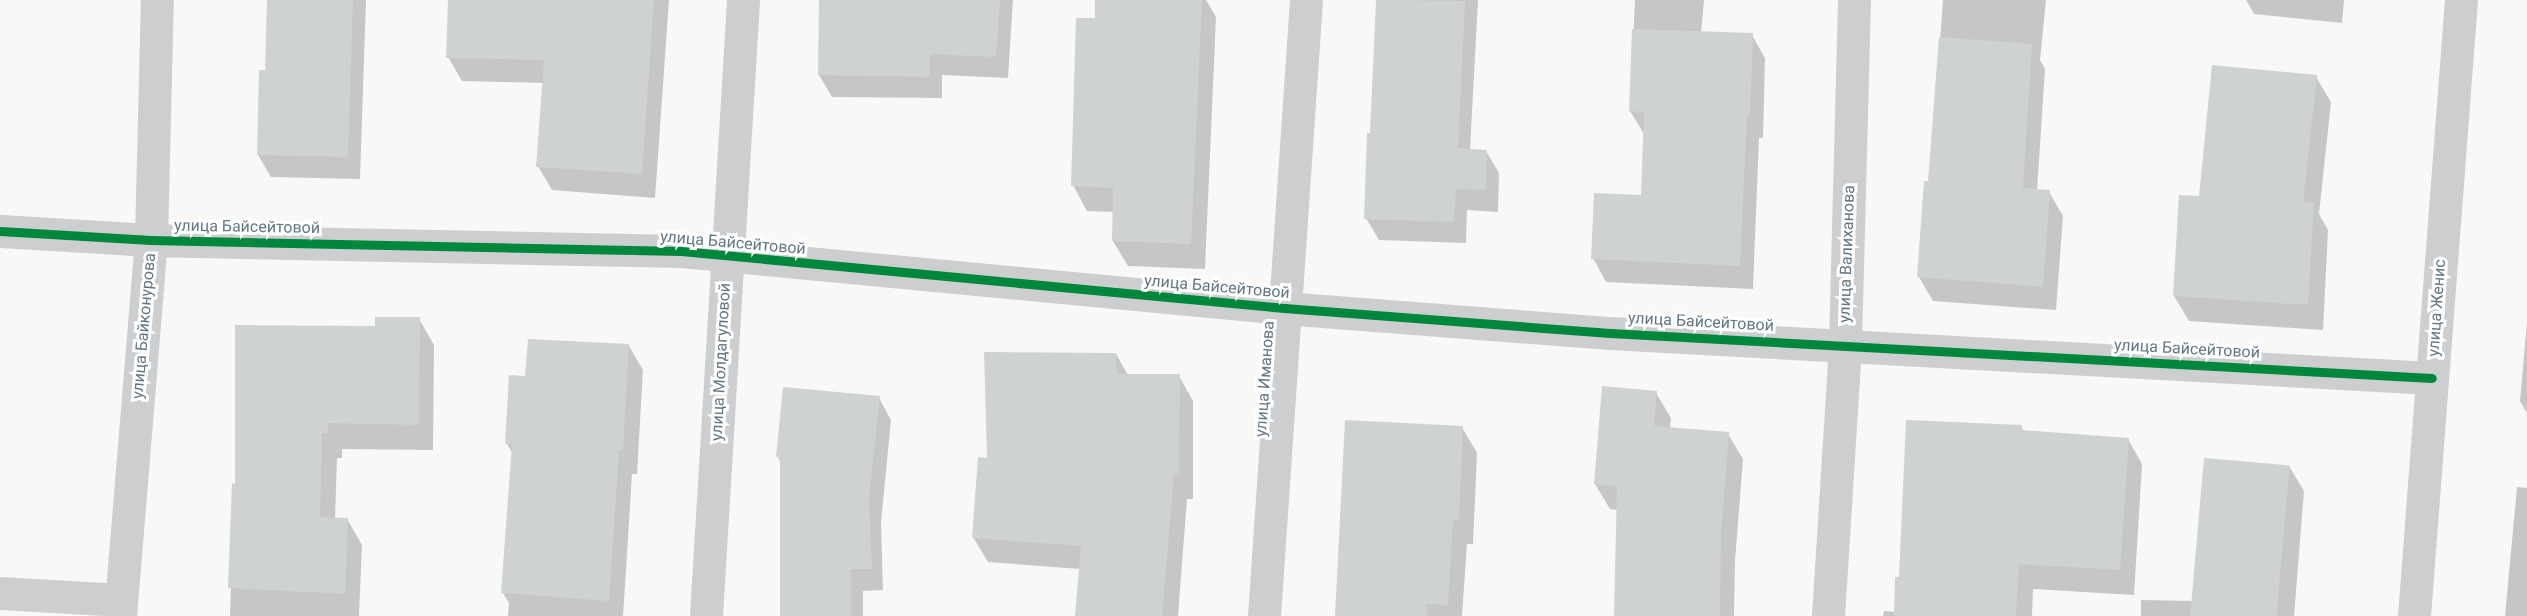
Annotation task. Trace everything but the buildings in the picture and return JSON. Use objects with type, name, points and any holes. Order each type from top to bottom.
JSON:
[{"type":"street","name":"улица Байконурова","points":[[120,608],[151,240],[157,0]]},
{"type":"street","name":"улица Молдагуловой","points":[[706,616],[743,0]]},
{"type":"street","name":"улица Иманова","points":[[1264,616],[1306,0]]},
{"type":"street","name":"улица Валиханова","points":[[1828,616],[1845,344],[1854,0]]},
{"type":"street","name":"улица Женис","points":[[2414,616],[2461,0]]},
{"type":"street","name":"улица Байсейтовой","points":[[0,231],[151,240],[681,251],[727,258],[1284,308],[1610,333],[1845,344],[2432,378]]},
{"type":"street","points":[[0,593],[120,608]]},
{"type":"cycle path","points":[[0,231],[151,240],[681,251],[1284,308],[1610,333],[2432,378]]}]
